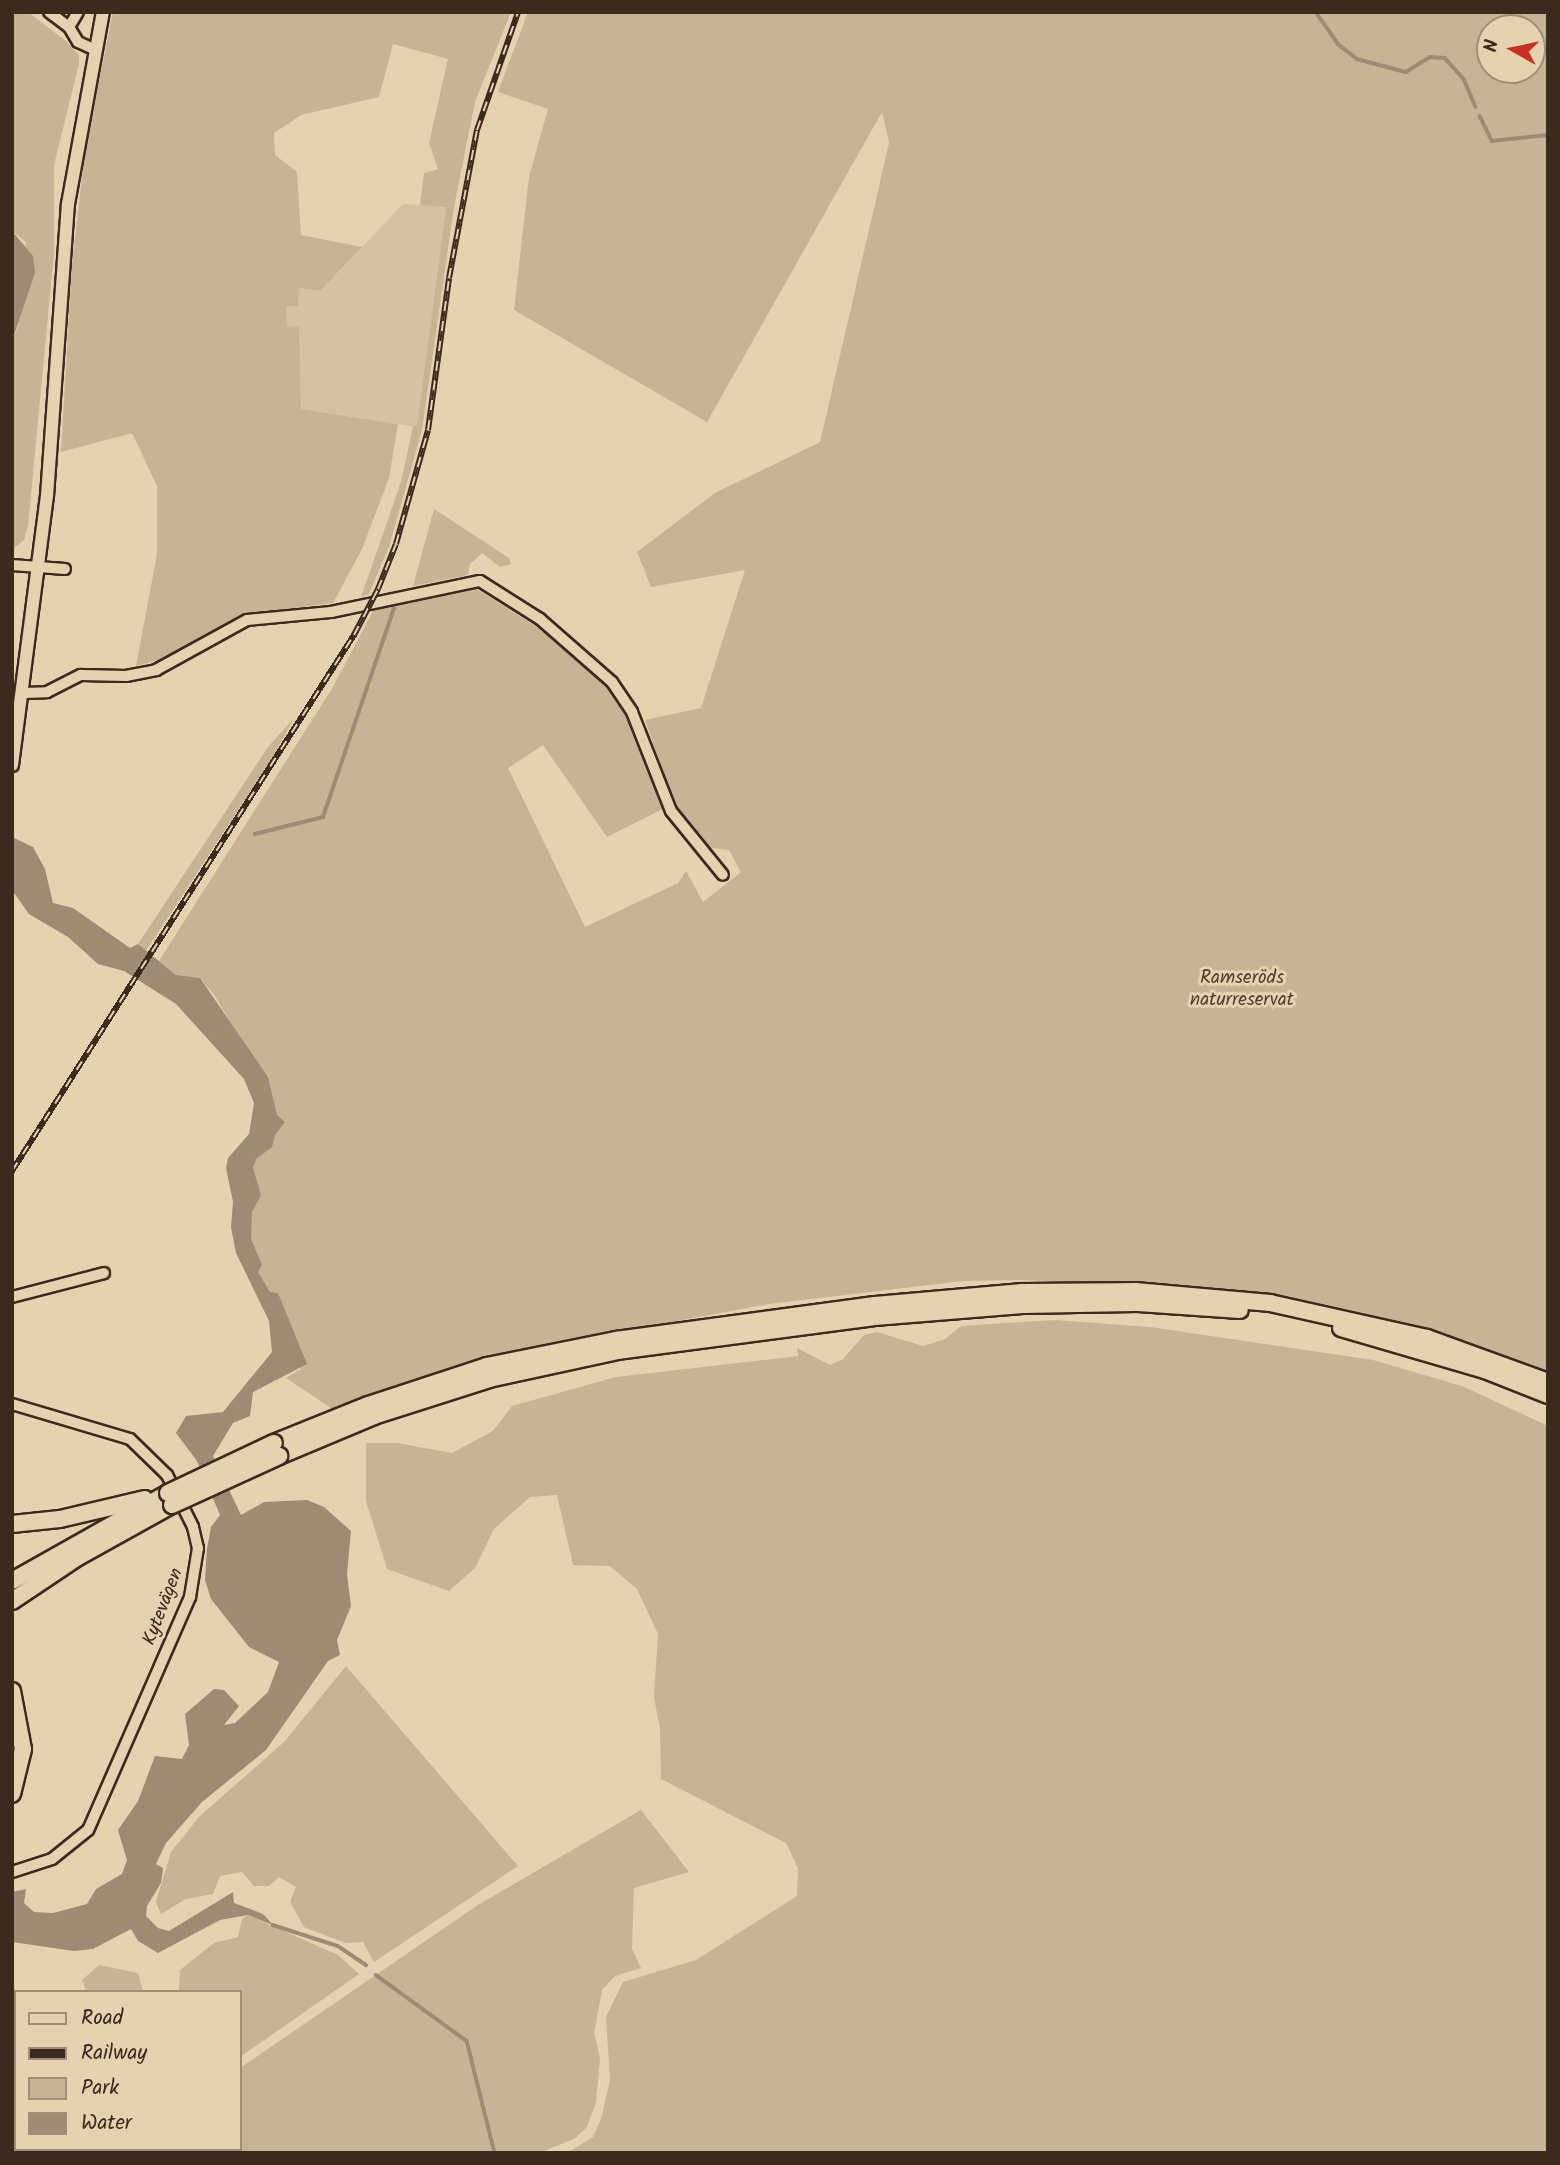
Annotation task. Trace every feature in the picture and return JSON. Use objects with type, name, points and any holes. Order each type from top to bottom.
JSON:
[{"type":"main road","points":[[12,1581],[170,1499],[368,1405],[486,1366],[616,1340],[875,1305],[1022,1292],[1135,1291],[1270,1303],[1427,1338],[1548,1382]]},
{"type":"main road","points":[[276,1449],[489,1379],[617,1351],[875,1317],[1023,1305],[1138,1303],[1270,1313],[1386,1339],[1485,1370],[1548,1395]]},
{"type":"main road","points":[[12,1524],[60,1519],[170,1499]]},
{"type":"main road","points":[[12,1601],[170,1499]]},
{"type":"main road","points":[[12,1691],[23,1749],[12,1794]]},
{"type":"street","points":[[49,12],[69,27],[78,42],[94,49]]},
{"type":"street","points":[[69,27],[78,12]]},
{"type":"street","points":[[12,765],[24,693],[39,566],[68,204],[94,49],[103,12]]},
{"type":"street","points":[[12,565],[65,569]]},
{"type":"street","points":[[24,693],[47,692],[81,675],[126,677],[156,670],[247,620],[331,612],[480,581],[540,619],[611,682],[632,712],[677,822],[723,875]]},
{"type":"street","points":[[12,1297],[104,1273]]},
{"type":"street","name":"Kytevägen","points":[[12,1404],[130,1439],[167,1475],[193,1527],[198,1548],[190,1597],[88,1830],[52,1859],[12,1872]]},
{"type":"shaded area","points":[[403,204],[446,206],[417,427],[301,409],[299,327],[287,327],[286,307],[298,306],[299,288],[320,291]]},
{"type":"green space","points":[[12,12],[28,12],[66,41],[79,55],[79,64],[54,165],[54,253],[28,526],[24,540],[12,550],[12,341],[18,326],[26,242],[12,231]]},
{"type":"green space","points":[[113,12],[511,12],[475,102],[454,207],[422,430],[389,547],[369,594],[361,597],[401,482],[413,426],[417,426],[446,207],[420,205],[424,173],[438,169],[429,143],[448,59],[393,44],[379,97],[301,115],[274,133],[275,155],[297,172],[301,235],[362,247],[320,291],[299,288],[298,306],[286,307],[287,327],[299,326],[301,409],[398,424],[389,478],[362,549],[333,603],[241,615],[165,658],[136,666],[157,554],[157,486],[132,433],[61,452],[72,264],[85,152]]},
{"type":"green space","name":"Ramseröds naturreservat","points":[[528,12],[1548,12],[1548,1371],[1437,1361],[1358,1324],[1165,1286],[1021,1280],[963,1281],[769,1304],[594,1336],[450,1374],[337,1412],[286,1378],[301,1369],[257,1272],[251,1239],[247,1173],[266,1130],[228,1018],[215,996],[200,978],[176,975],[159,961],[333,687],[373,611],[469,584],[545,632],[612,690],[650,763],[663,809],[607,837],[543,745],[508,768],[585,927],[678,883],[686,871],[703,902],[741,872],[729,850],[705,847],[688,823],[679,817],[645,720],[701,708],[745,570],[651,587],[637,552],[715,493],[820,442],[889,143],[882,112],[707,422],[514,310],[529,177],[548,109],[498,92]]},
{"type":"green space","points":[[434,509],[509,558],[511,564],[500,567],[482,553],[470,564],[468,575],[413,586]]},
{"type":"green space","points":[[294,718],[271,760],[146,951],[138,944],[268,747]]},
{"type":"green space","points":[[1055,1320],[1150,1327],[1373,1360],[1462,1386],[1548,1426],[1548,2153],[567,2153],[593,2137],[601,2119],[610,2080],[606,2017],[623,1982],[696,1960],[797,1896],[798,1868],[786,1843],[661,1779],[660,1730],[654,1697],[658,1634],[637,1589],[610,1566],[573,1565],[557,1495],[530,1497],[494,1529],[475,1568],[449,1591],[387,1569],[366,1501],[366,1443],[397,1443],[452,1453],[493,1431],[512,1406],[616,1377],[798,1356],[797,1348],[830,1365],[843,1359],[864,1335],[877,1332],[923,1346],[945,1339],[961,1326]]},
{"type":"green space","points":[[346,1666],[518,1866],[374,1962],[363,1942],[345,1943],[304,1927],[290,1902],[296,1887],[279,1877],[269,1886],[254,1886],[242,1872],[220,1876],[213,1894],[186,1899],[161,1914],[156,1902],[171,1852],[199,1817],[285,1741]]},
{"type":"green space","points":[[641,1810],[689,1872],[634,1888],[632,1949],[641,1968],[615,1976],[602,1990],[594,2033],[600,2058],[596,2102],[587,2127],[574,2139],[539,2153],[188,2153],[242,2151],[242,2067],[478,1905]]},
{"type":"green space","points":[[248,1915],[338,1955],[359,1974],[242,2056],[242,1990],[179,1990],[180,1970],[214,1943],[238,1937],[242,1919]]},
{"type":"green space","points":[[99,1965],[138,1973],[142,1990],[86,1990],[82,1980]]},
{"type":"green space","points":[[76,2151],[130,2151],[80,2153]]},
{"type":"water","points":[[12,231],[33,256],[35,273],[12,341]]},
{"type":"water","points":[[12,837],[33,847],[45,869],[53,903],[73,908],[130,948],[138,944],[176,975],[200,978],[268,1077],[277,1115],[285,1122],[275,1135],[272,1147],[256,1159],[253,1168],[261,1195],[252,1212],[251,1239],[262,1265],[258,1272],[270,1292],[278,1293],[307,1364],[253,1392],[250,1416],[233,1423],[213,1456],[241,1515],[264,1502],[307,1500],[324,1507],[351,1531],[347,1574],[351,1606],[337,1640],[340,1655],[328,1661],[266,1750],[202,1802],[166,1843],[156,1864],[163,1868],[161,1883],[147,1906],[146,1916],[158,1928],[169,1931],[233,1892],[234,1903],[263,1914],[273,1925],[248,1915],[220,1920],[158,1953],[138,1941],[131,1929],[93,1949],[74,1951],[12,1942],[12,1892],[26,1889],[24,1903],[34,1912],[53,1913],[87,1904],[96,1889],[122,1874],[127,1860],[118,1830],[138,1801],[155,1756],[182,1759],[189,1745],[185,1714],[214,1689],[224,1690],[239,1706],[224,1725],[235,1723],[268,1692],[279,1662],[249,1647],[211,1599],[205,1580],[207,1549],[211,1527],[220,1515],[197,1461],[176,1433],[186,1416],[223,1412],[272,1352],[269,1321],[236,1253],[231,1227],[233,1202],[226,1168],[228,1158],[249,1134],[254,1103],[244,1079],[176,1004],[124,971],[98,964],[68,937],[29,914],[12,890]]},
{"type":"waterway","points":[[1316,12],[1338,44],[1357,59],[1406,72],[1430,57],[1445,58],[1464,79],[1476,107]]},
{"type":"waterway","points":[[1480,116],[1492,141],[1548,135]]},
{"type":"waterway","points":[[255,834],[323,817],[394,609]]},
{"type":"waterway","points":[[273,1925],[338,1946],[366,1965]]},
{"type":"waterway","points":[[376,1975],[467,2041],[495,2153]]},
{"type":"railway","points":[[12,1171],[354,635],[378,589],[396,544],[428,430],[449,278],[477,130],[518,12]]}]
